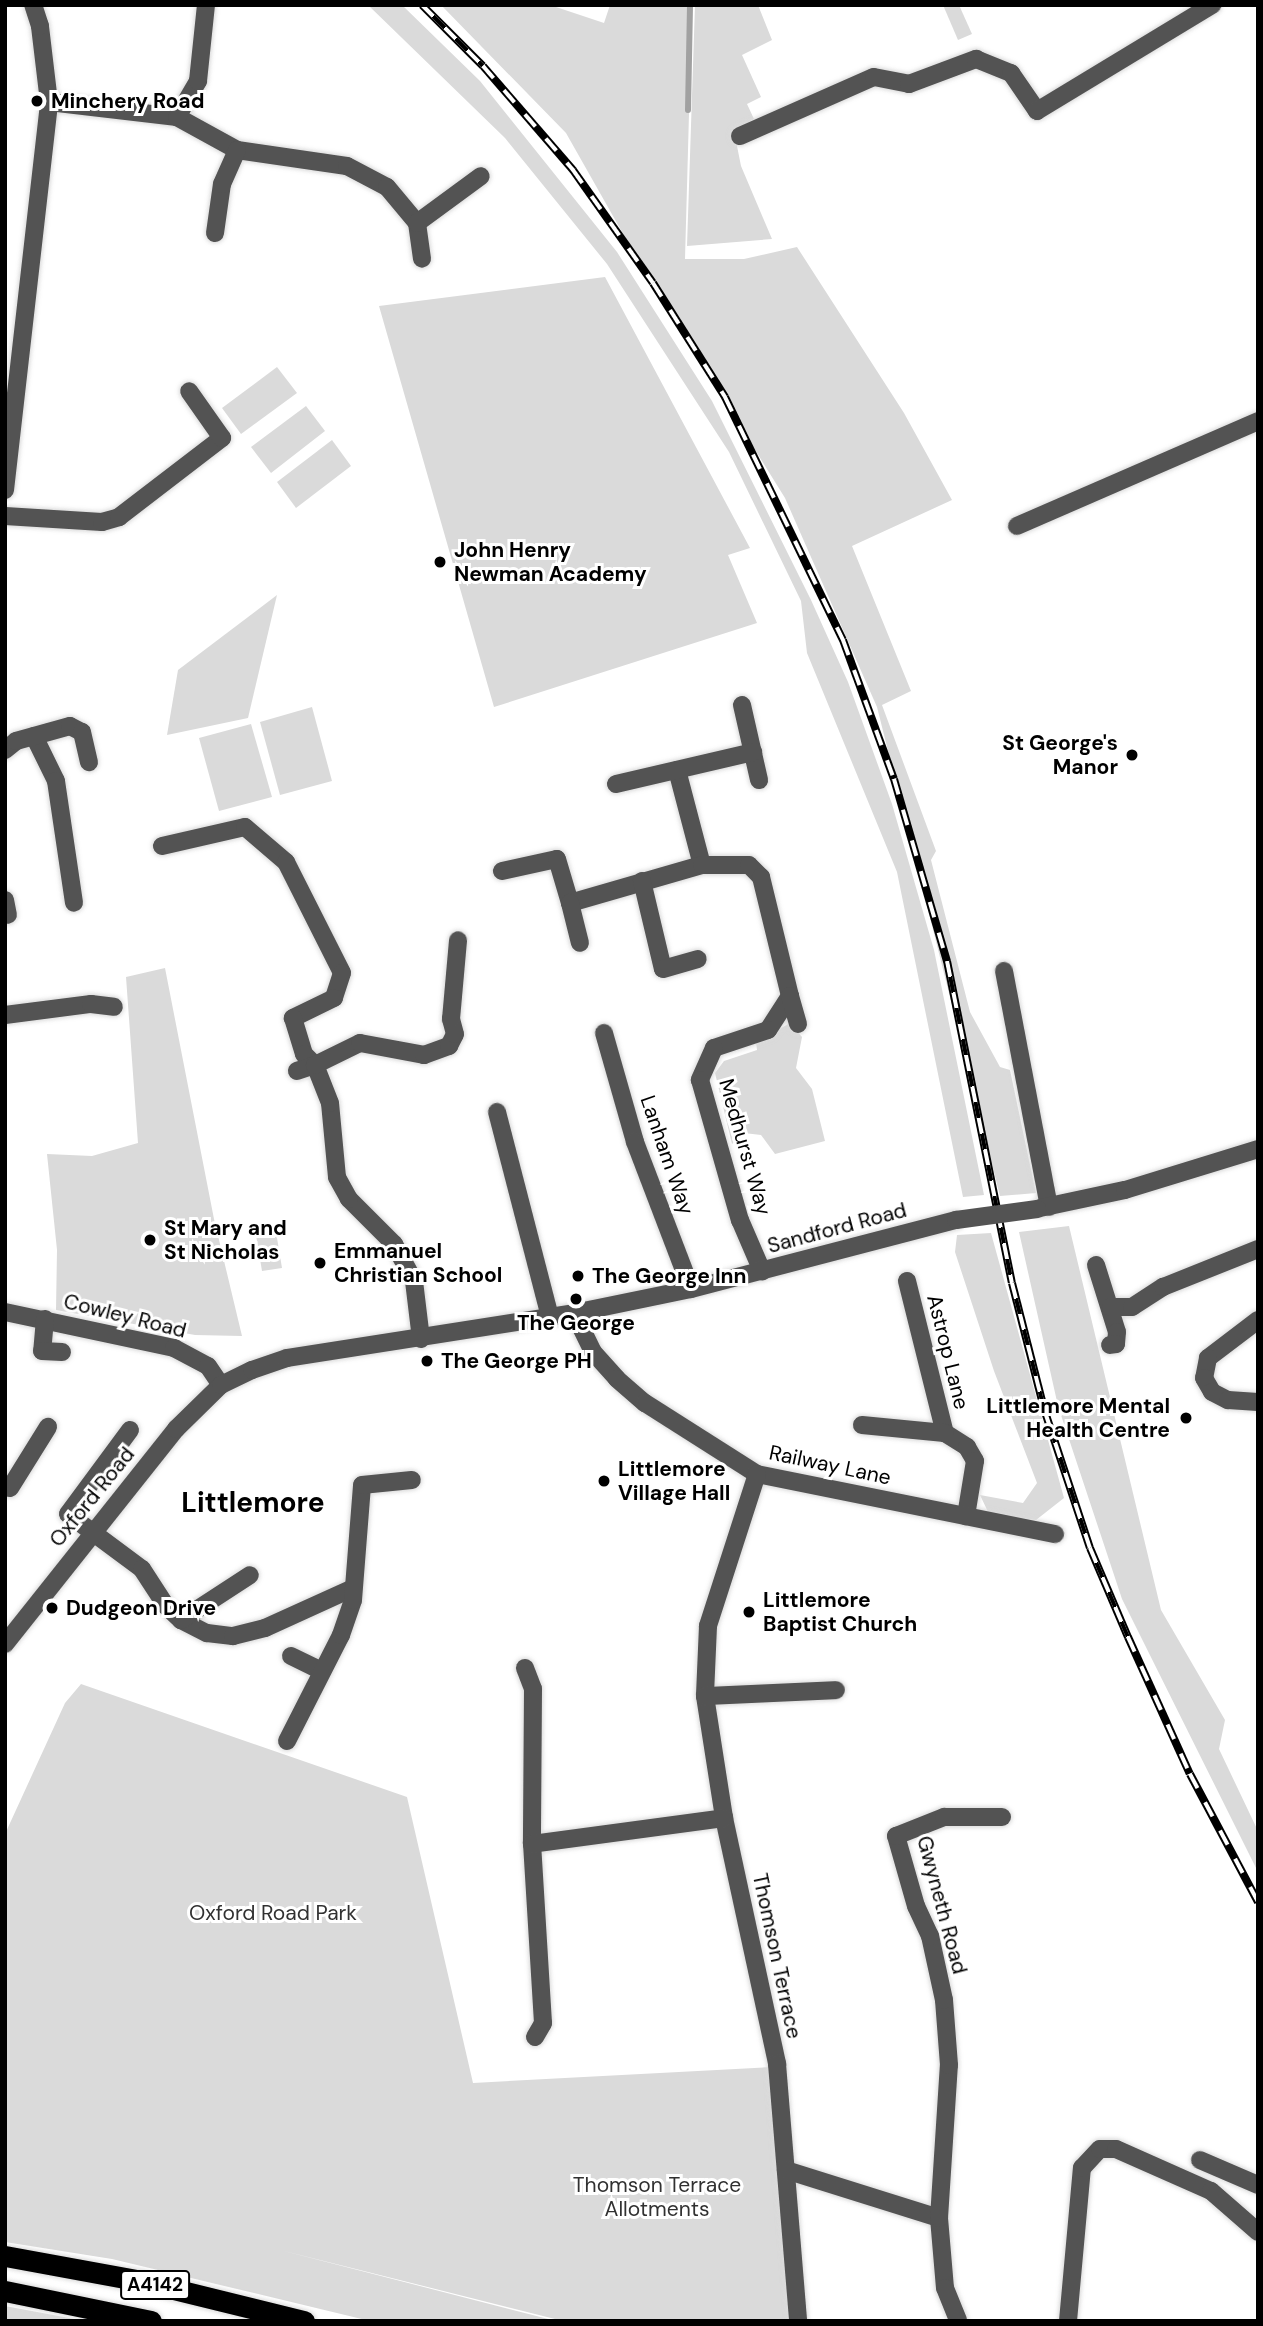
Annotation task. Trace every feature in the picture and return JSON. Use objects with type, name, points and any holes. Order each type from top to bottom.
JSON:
[{"type":"highway","name":"A4142","points":[[5,2256],[141,2281],[304,2321]]},
{"type":"highway","name":"A4142","points":[[5,2291],[151,2321]]},
{"type":"street","points":[[5,490],[9,406],[49,102],[40,26],[33,5]]},
{"type":"street","points":[[177,117],[198,80],[206,5]]},
{"type":"street","points":[[740,136],[874,77],[909,84],[950,66],[985,61],[1018,79],[1037,111],[1212,5]]},
{"type":"street","points":[[49,102],[177,117],[237,150],[347,166],[387,187],[417,223],[422,258]]},
{"type":"street","points":[[215,233],[222,184],[237,150]]},
{"type":"street","points":[[417,223],[481,176]]},
{"type":"street","points":[[5,516],[102,522],[119,517],[222,438],[189,391]]},
{"type":"street","points":[[1017,526],[1258,421]]},
{"type":"street","points":[[742,705],[759,780]]},
{"type":"street","points":[[5,750],[34,736],[70,726],[82,732],[89,762]]},
{"type":"street","points":[[34,736],[55,781],[74,903]]},
{"type":"street","points":[[616,783],[753,752]]},
{"type":"street","points":[[677,770],[702,865]]},
{"type":"street","points":[[162,846],[245,827],[286,862],[342,973],[334,998],[293,1018],[304,1054],[315,1065],[330,1103],[337,1177],[349,1199],[394,1244],[414,1280],[421,1339]]},
{"type":"street","points":[[502,871],[557,859],[580,943]]},
{"type":"street","points":[[570,903],[702,865],[749,866],[761,877],[798,1024]]},
{"type":"street","points":[[642,881],[663,969],[698,959]]},
{"type":"street","points":[[297,1071],[360,1043],[424,1055],[449,1046],[455,1034],[451,1019],[458,940]]},
{"type":"street","points":[[1004,971],[1043,1208]]},
{"type":"street","name":"Medhurst Way","points":[[762,1271],[740,1220],[700,1080],[714,1048],[768,1030],[790,996]]},
{"type":"street","points":[[5,1015],[91,1004],[114,1007]]},
{"type":"street","name":"Lanham Way","points":[[604,1034],[635,1142],[691,1289]]},
{"type":"street","points":[[498,1112],[550,1317]]},
{"type":"street","name":"Sandford Road","points":[[221,1385],[287,1359],[574,1313],[691,1289],[956,1220],[1043,1208],[1125,1190],[1258,1149]]},
{"type":"street","points":[[1111,1307],[1132,1307],[1163,1287],[1258,1250]]},
{"type":"street","points":[[1096,1265],[1111,1307],[1118,1339],[1110,1345]]},
{"type":"street","name":"Astrop Lane","points":[[906,1282],[945,1433]]},
{"type":"street","name":"Cowley Road","points":[[5,1312],[174,1348],[208,1366],[221,1385]]},
{"type":"street","name":"Railway Lane","points":[[574,1313],[593,1352],[617,1379],[645,1403],[757,1474],[1055,1534]]},
{"type":"street","points":[[45,1319],[42,1351],[62,1352]]},
{"type":"street","points":[[1258,1321],[1208,1358],[1204,1378],[1212,1392],[1228,1400],[1258,1402]]},
{"type":"street","name":"Oxford Road","points":[[5,1644],[176,1429],[221,1385]]},
{"type":"street","name":"Astrop Lane","points":[[862,1425],[945,1433],[967,1447],[975,1461],[966,1516]]},
{"type":"street","points":[[10,1488],[48,1427]]},
{"type":"street","points":[[130,1430],[68,1514],[142,1569],[166,1606],[181,1620],[207,1633],[233,1636],[265,1628],[351,1589]]},
{"type":"street","points":[[5,1459],[22,1469]]},
{"type":"street","name":"Thomson Terrace","points":[[757,1474],[714,1604],[705,1658],[705,1696],[724,1818],[777,2064],[798,2321]]},
{"type":"street","points":[[287,1741],[341,1635],[353,1600],[351,1589],[362,1485],[412,1480]]},
{"type":"street","points":[[181,1620],[250,1575]]},
{"type":"street","points":[[291,1657],[323,1671]]},
{"type":"street","points":[[525,1668],[533,1689],[532,1843],[543,2023],[535,2037]]},
{"type":"street","points":[[705,1696],[836,1690]]},
{"type":"street","name":"Gwyneth Road","points":[[939,2218],[948,2077],[944,2000],[930,1936],[916,1906],[896,1836],[944,1818],[1002,1817]]},
{"type":"street","points":[[532,1843],[724,1818]]},
{"type":"street","points":[[1069,2321],[1082,2168],[1100,2149],[1116,2149],[1211,2191],[1258,2232]]},
{"type":"street","points":[[1200,2160],[1258,2185]]},
{"type":"street","points":[[786,2170],[939,2218],[945,2288],[958,2321]]},
{"type":"green space","points":[[368,5],[402,5],[480,81],[617,252],[712,401],[811,600],[848,682],[892,804],[934,950],[984,1195],[963,1197],[897,872],[807,653],[801,601],[729,452],[607,264],[505,138]]},
{"type":"green space","points":[[441,5],[550,5],[604,23],[610,5],[692,5],[685,259],[744,259],[797,247],[904,413],[952,500],[852,546],[911,691],[882,705],[936,851],[931,860],[970,1012],[1000,1067],[1010,1070],[1036,1193],[1000,1196],[877,707],[785,498],[643,269],[566,133]]},
{"type":"green space","points":[[695,5],[758,5],[772,40],[742,55],[761,97],[747,104],[754,119],[734,131],[741,166],[772,239],[687,246]]},
{"type":"green space","points":[[943,5],[959,5],[972,34],[958,40]]},
{"type":"green space","points":[[605,277],[750,548],[728,555],[757,623],[494,707],[379,306]]},
{"type":"green space","points":[[277,367],[297,393],[241,434],[222,408]]},
{"type":"green space","points":[[306,406],[325,431],[271,473],[251,447]]},
{"type":"green space","points":[[332,440],[351,466],[296,508],[277,482]]},
{"type":"green space","points":[[277,595],[248,718],[167,735],[178,670]]},
{"type":"green space","points":[[312,707],[332,781],[280,795],[260,722]]},
{"type":"green space","points":[[251,724],[272,797],[219,811],[199,738]]},
{"type":"green space","points":[[165,968],[214,1219],[242,1336],[195,1335],[56,1310],[57,1250],[47,1154],[92,1156],[138,1143],[126,977]]},
{"type":"green space","points":[[790,1023],[802,1037],[796,1068],[812,1089],[825,1141],[775,1154],[761,1135],[744,1133],[732,1144],[715,1073],[724,1061],[757,1050],[756,1042]]},
{"type":"green space","points":[[275,1226],[282,1268],[262,1271],[255,1229]]},
{"type":"green space","points":[[1069,1226],[1161,1610],[1225,1720],[1219,1749],[1258,1831],[1258,1872],[1122,1599],[1058,1406],[1019,1232]]},
{"type":"green space","points":[[991,1233],[1064,1498],[1036,1520],[989,1514],[980,1495],[1023,1503],[1037,1483],[994,1371],[955,1252],[957,1235]]},
{"type":"green space","points":[[81,1684],[407,1797],[473,2083],[771,2067],[792,2321],[563,2321],[280,2250],[556,2321],[370,2321],[112,2259],[5,2242],[5,1834],[65,1703]]},
{"type":"green space","points":[[5,2306],[64,2317],[84,2321],[5,2321]]},
{"type":"waterway","points":[[688,110],[690,5]]},
{"type":"railway","points":[[422,5],[483,66],[573,170],[653,283],[725,397],[843,640],[894,779],[947,961],[1012,1283],[1045,1412],[1090,1548],[1128,1637],[1190,1774],[1258,1902]]},
{"type":"place","name":"Minchery Road","points":[[37,101]]},
{"type":"place","name":"John Henry Newman Academy","points":[[440,562]]},
{"type":"place","name":"St George's Manor","points":[[1132,755]]},
{"type":"place","name":"St Mary and St Nicholas","points":[[150,1240]]},
{"type":"place","name":"Emmanuel Christian School","points":[[320,1263]]},
{"type":"place","name":"The George Inn","points":[[578,1276]]},
{"type":"place","name":"The George","points":[[576,1299]]},
{"type":"place","name":"The George PH","points":[[427,1361]]},
{"type":"place","name":"Littlemore Mental Health Centre","points":[[1186,1418]]},
{"type":"place","name":"Littlemore Village Hall","points":[[604,1481]]},
{"type":"place","name":"Dudgeon Drive","points":[[52,1608]]},
{"type":"place","name":"Littlemore Baptist Church","points":[[749,1612]]},
{"type":"district","name":"Littlemore","points":[[253,1503]]},
{"type":"park label","name":"Oxford Road Park","points":[[273,1913]]},
{"type":"park label","name":"Thomson Terrace Allotments","points":[[657,2197]]}]
